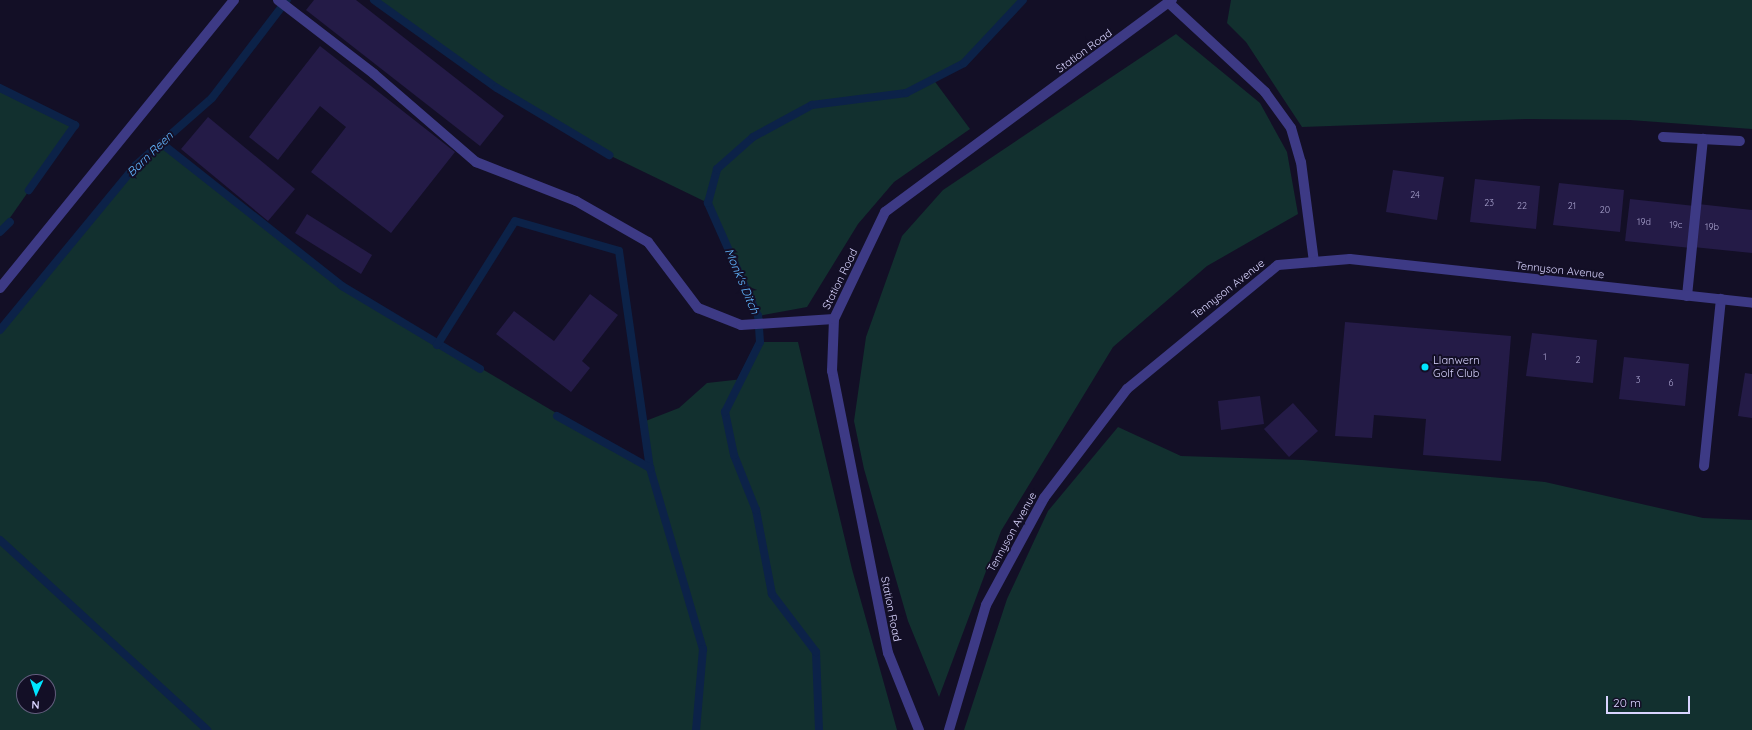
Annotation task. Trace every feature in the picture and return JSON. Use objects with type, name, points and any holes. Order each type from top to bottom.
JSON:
[{"type":"street","points":[[0,288],[234,0]]},
{"type":"street","points":[[278,0],[374,74],[476,162],[576,201],[624,225],[648,242],[698,308],[741,325],[834,319]]},
{"type":"street","points":[[1171,1],[1265,92],[1291,128],[1301,162],[1314,262]]},
{"type":"street","name":"Station Road","points":[[919,730],[888,653],[832,370],[834,319],[885,212],[1171,1]]},
{"type":"street","points":[[1663,137],[1740,141]]},
{"type":"street","points":[[1687,296],[1704,139]]},
{"type":"street","name":"Tennyson Avenue","points":[[949,730],[986,605],[1044,498],[1127,389],[1278,265],[1350,259],[1752,303]]},
{"type":"street","points":[[1704,466],[1721,299]]},
{"type":"green space","points":[[374,0],[1023,0],[964,63],[933,79],[970,129],[894,182],[858,224],[807,307],[758,316],[708,203],[609,155],[497,88]]},
{"type":"green space","points":[[1231,0],[1752,0],[1752,129],[1630,120],[1526,119],[1302,127],[1246,42],[1227,23]]},
{"type":"green space","points":[[1176,34],[1260,103],[1287,152],[1298,214],[1207,266],[1113,347],[1001,531],[939,697],[908,621],[864,469],[854,421],[866,337],[902,236],[943,190]]},
{"type":"green space","points":[[0,88],[75,125],[0,232]]},
{"type":"green space","points":[[161,143],[342,286],[649,468],[643,422],[679,408],[707,383],[743,379],[760,342],[798,342],[852,569],[897,730],[0,730],[0,330],[136,165]]},
{"type":"green space","points":[[1118,427],[1181,456],[1303,460],[1545,482],[1703,518],[1752,520],[1752,730],[964,730],[1007,599],[1048,511]]},
{"type":"building","points":[[314,0],[356,0],[504,116],[480,146],[306,10]]},
{"type":"building","points":[[320,46],[455,152],[391,233],[311,172],[346,127],[320,106],[278,160],[249,137]]},
{"type":"building","points":[[208,117],[295,189],[268,221],[181,149]]},
{"type":"building","points":[[1393,170],[1444,177],[1437,220],[1386,212]]},
{"type":"building","points":[[1475,179],[1540,186],[1536,229],[1470,222]]},
{"type":"building","points":[[1559,183],[1624,190],[1620,232],[1553,225]]},
{"type":"building","points":[[1630,199],[1695,206],[1691,248],[1625,241]]},
{"type":"building","points":[[1698,204],[1752,210],[1752,253],[1693,247]]},
{"type":"building","points":[[307,214],[372,255],[361,274],[295,233]]},
{"type":"building","points":[[590,294],[618,315],[582,361],[590,368],[571,392],[496,334],[514,311],[554,341]]},
{"type":"building","name":"Llanwern Golf Club","points":[[1345,322],[1511,336],[1501,461],[1423,455],[1426,419],[1374,415],[1372,438],[1335,436]]},
{"type":"building","points":[[1532,333],[1597,340],[1593,383],[1526,376]]},
{"type":"building","points":[[1624,357],[1689,364],[1685,406],[1619,399]]},
{"type":"building","points":[[1745,373],[1752,374],[1752,418],[1738,416]]},
{"type":"building","points":[[1260,396],[1264,424],[1221,430],[1218,401]]},
{"type":"building","points":[[1293,403],[1318,431],[1289,457],[1264,429]]},
{"type":"waterway","name":"Barn Reen","points":[[0,330],[136,165],[212,98],[287,0]]},
{"type":"waterway","points":[[374,0],[497,88],[609,155]]},
{"type":"waterway","name":"Monk's Ditch","points":[[819,730],[816,652],[772,594],[756,510],[734,455],[725,412],[760,342],[758,316],[708,203],[717,169],[753,137],[812,105],[906,93],[964,63],[1023,0]]},
{"type":"waterway","points":[[0,88],[75,125],[29,190]]},
{"type":"waterway","points":[[161,143],[342,286],[480,369]]},
{"type":"waterway","points":[[437,345],[515,221],[619,251],[650,468],[703,649],[696,730]]},
{"type":"waterway","points":[[0,232],[10,222]]},
{"type":"waterway","points":[[557,416],[650,468]]},
{"type":"waterway","points":[[0,540],[207,730]]},
{"type":"place","name":"Llanwern Golf Club","points":[[1425,367]]}]
